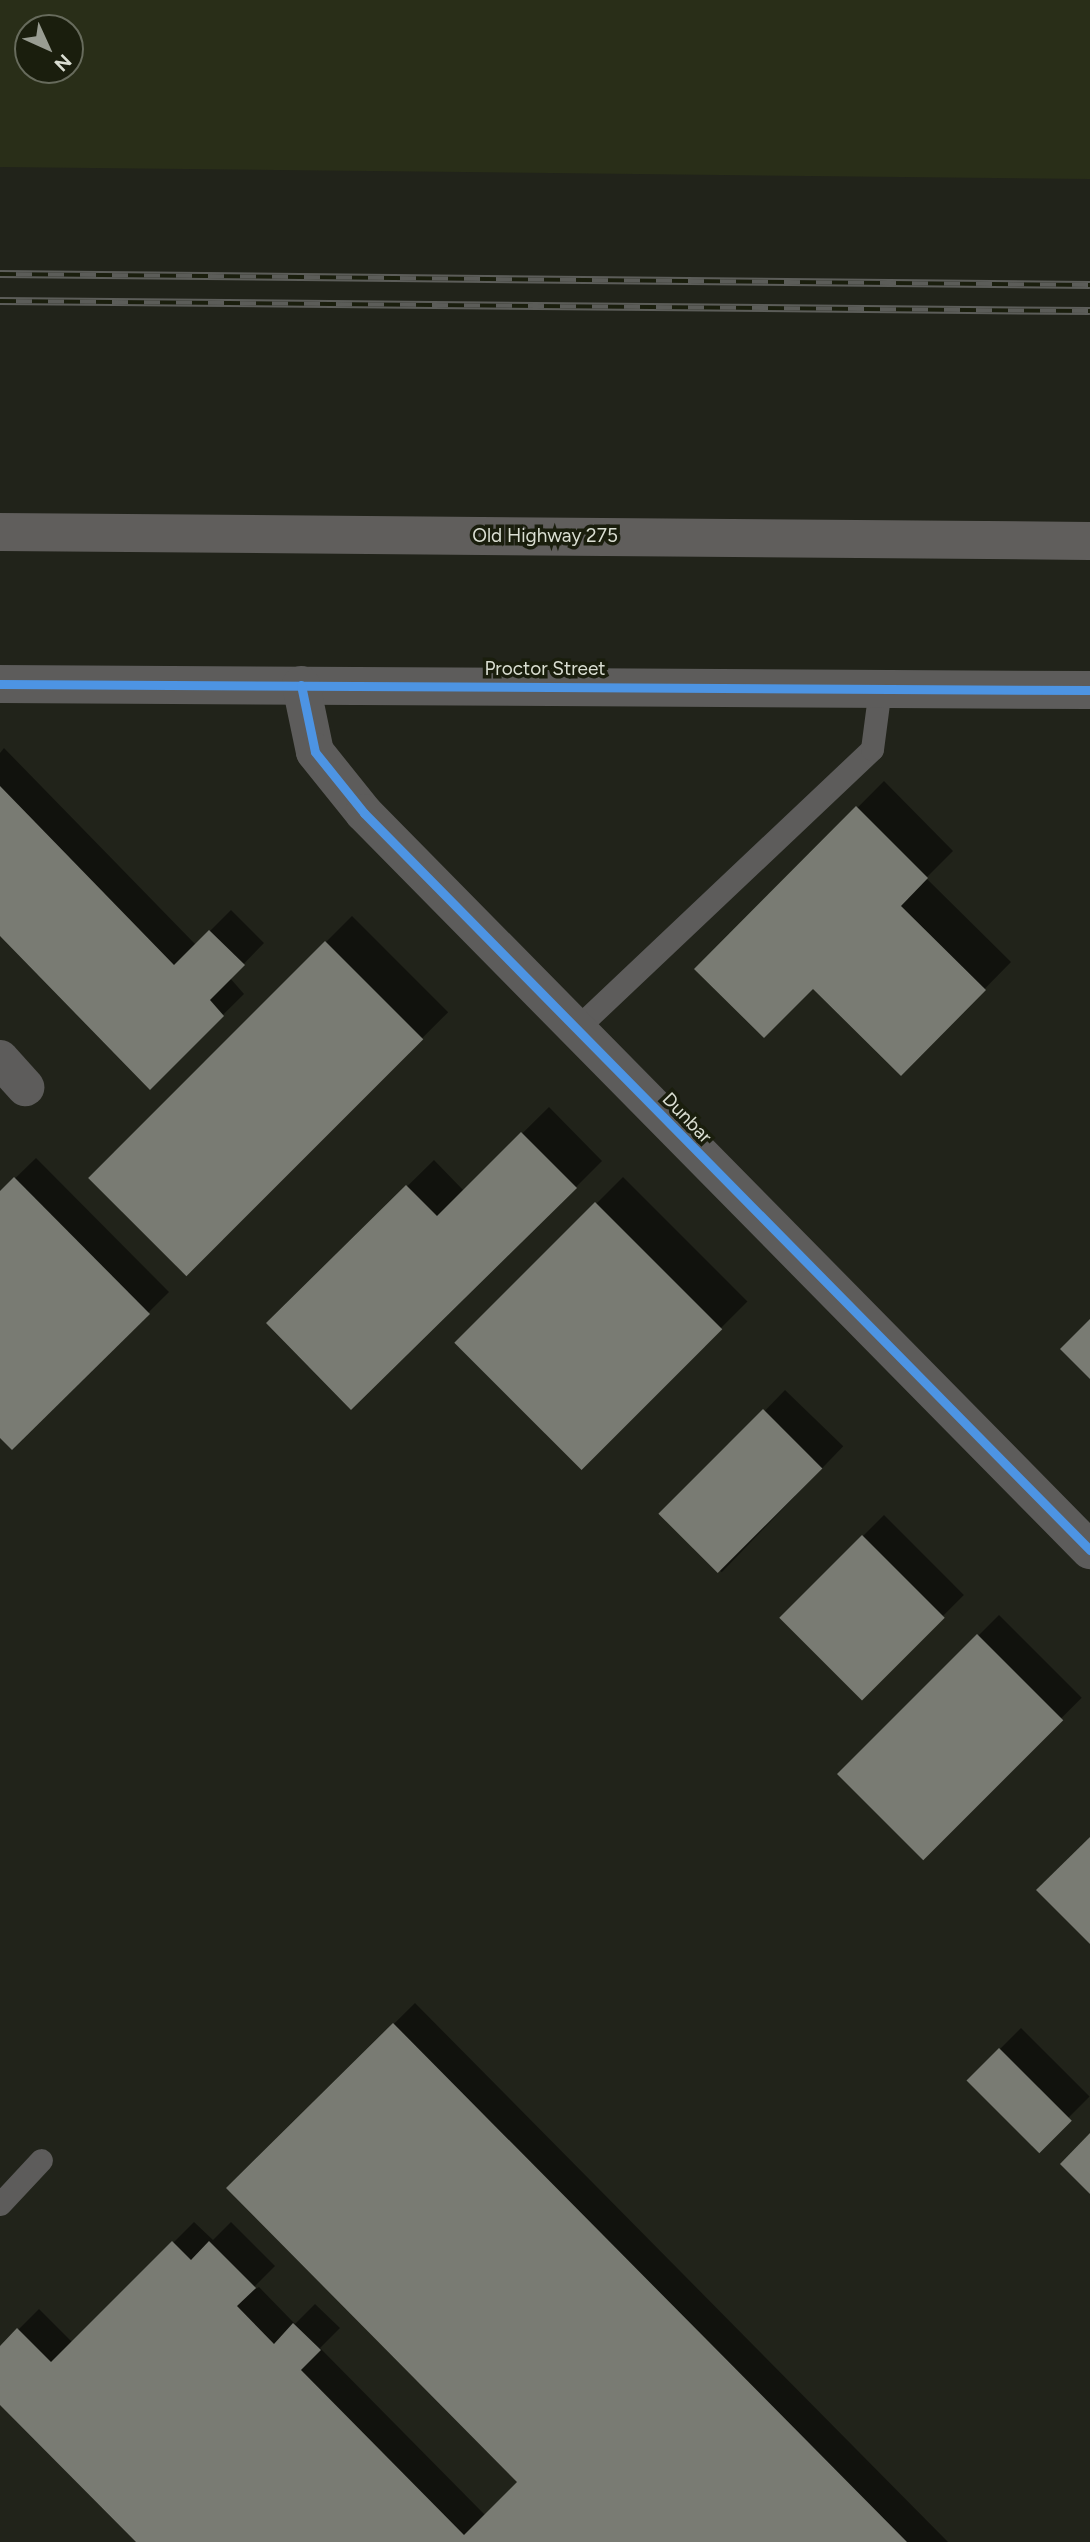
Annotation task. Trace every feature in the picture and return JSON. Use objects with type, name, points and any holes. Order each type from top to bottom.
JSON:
[{"type":"main road","name":"Old Highway 275","points":[[0,532],[1090,541]]},
{"type":"street","name":"Proctor Street","points":[[0,684],[1090,690]]},
{"type":"street","name":"Dunbar","points":[[301,685],[312,744],[330,774],[576,1029],[1090,1550]]},
{"type":"street","points":[[0,1059],[25,1087]]},
{"type":"lane","points":[[576,1029],[872,748],[880,688]]},
{"type":"lane","points":[[0,2204],[41,2160]]},
{"type":"shaded area","points":[[0,0],[1090,0],[1090,179],[0,167]]},
{"type":"building","points":[[0,786],[174,965],[209,930],[245,965],[210,1000],[224,1016],[150,1090],[0,936]]},
{"type":"building","points":[[856,806],[928,878],[901,906],[986,990],[901,1076],[813,989],[764,1038],[694,969]]},
{"type":"building","points":[[325,941],[423,1039],[186,1276],[88,1178]]},
{"type":"building","points":[[521,1132],[577,1188],[351,1410],[266,1323],[406,1185],[437,1216]]},
{"type":"building","points":[[14,1177],[150,1314],[12,1450],[0,1438],[0,1191]]},
{"type":"building","points":[[595,1202],[722,1329],[582,1470],[454,1343]]},
{"type":"building","points":[[1090,1319],[1090,1379],[1060,1349]]},
{"type":"building","points":[[763,1409],[822,1468],[718,1573],[658,1514]]},
{"type":"building","points":[[862,1535],[945,1618],[862,1700],[779,1618]]},
{"type":"building","points":[[977,1634],[1063,1720],[923,1860],[837,1774]]},
{"type":"building","points":[[1090,1837],[1090,1944],[1036,1890]]},
{"type":"building","points":[[393,2023],[907,2542],[136,2542],[0,2405],[0,2346],[17,2328],[51,2362],[172,2241],[191,2260],[209,2241],[256,2288],[237,2306],[274,2344],[293,2323],[321,2350],[301,2370],[464,2535],[517,2482],[226,2188]]},
{"type":"building","points":[[999,2048],[1072,2121],[1039,2153],[966,2081]]},
{"type":"building","points":[[1090,2133],[1090,2194],[1060,2164]]},
{"type":"railway","points":[[0,274],[1090,285]]},
{"type":"railway","points":[[0,301],[1090,311]]},
{"type":"cycle path","points":[[0,684],[1090,690]]},
{"type":"cycle path","points":[[301,685],[315,752],[364,813],[1090,1550]]}]
